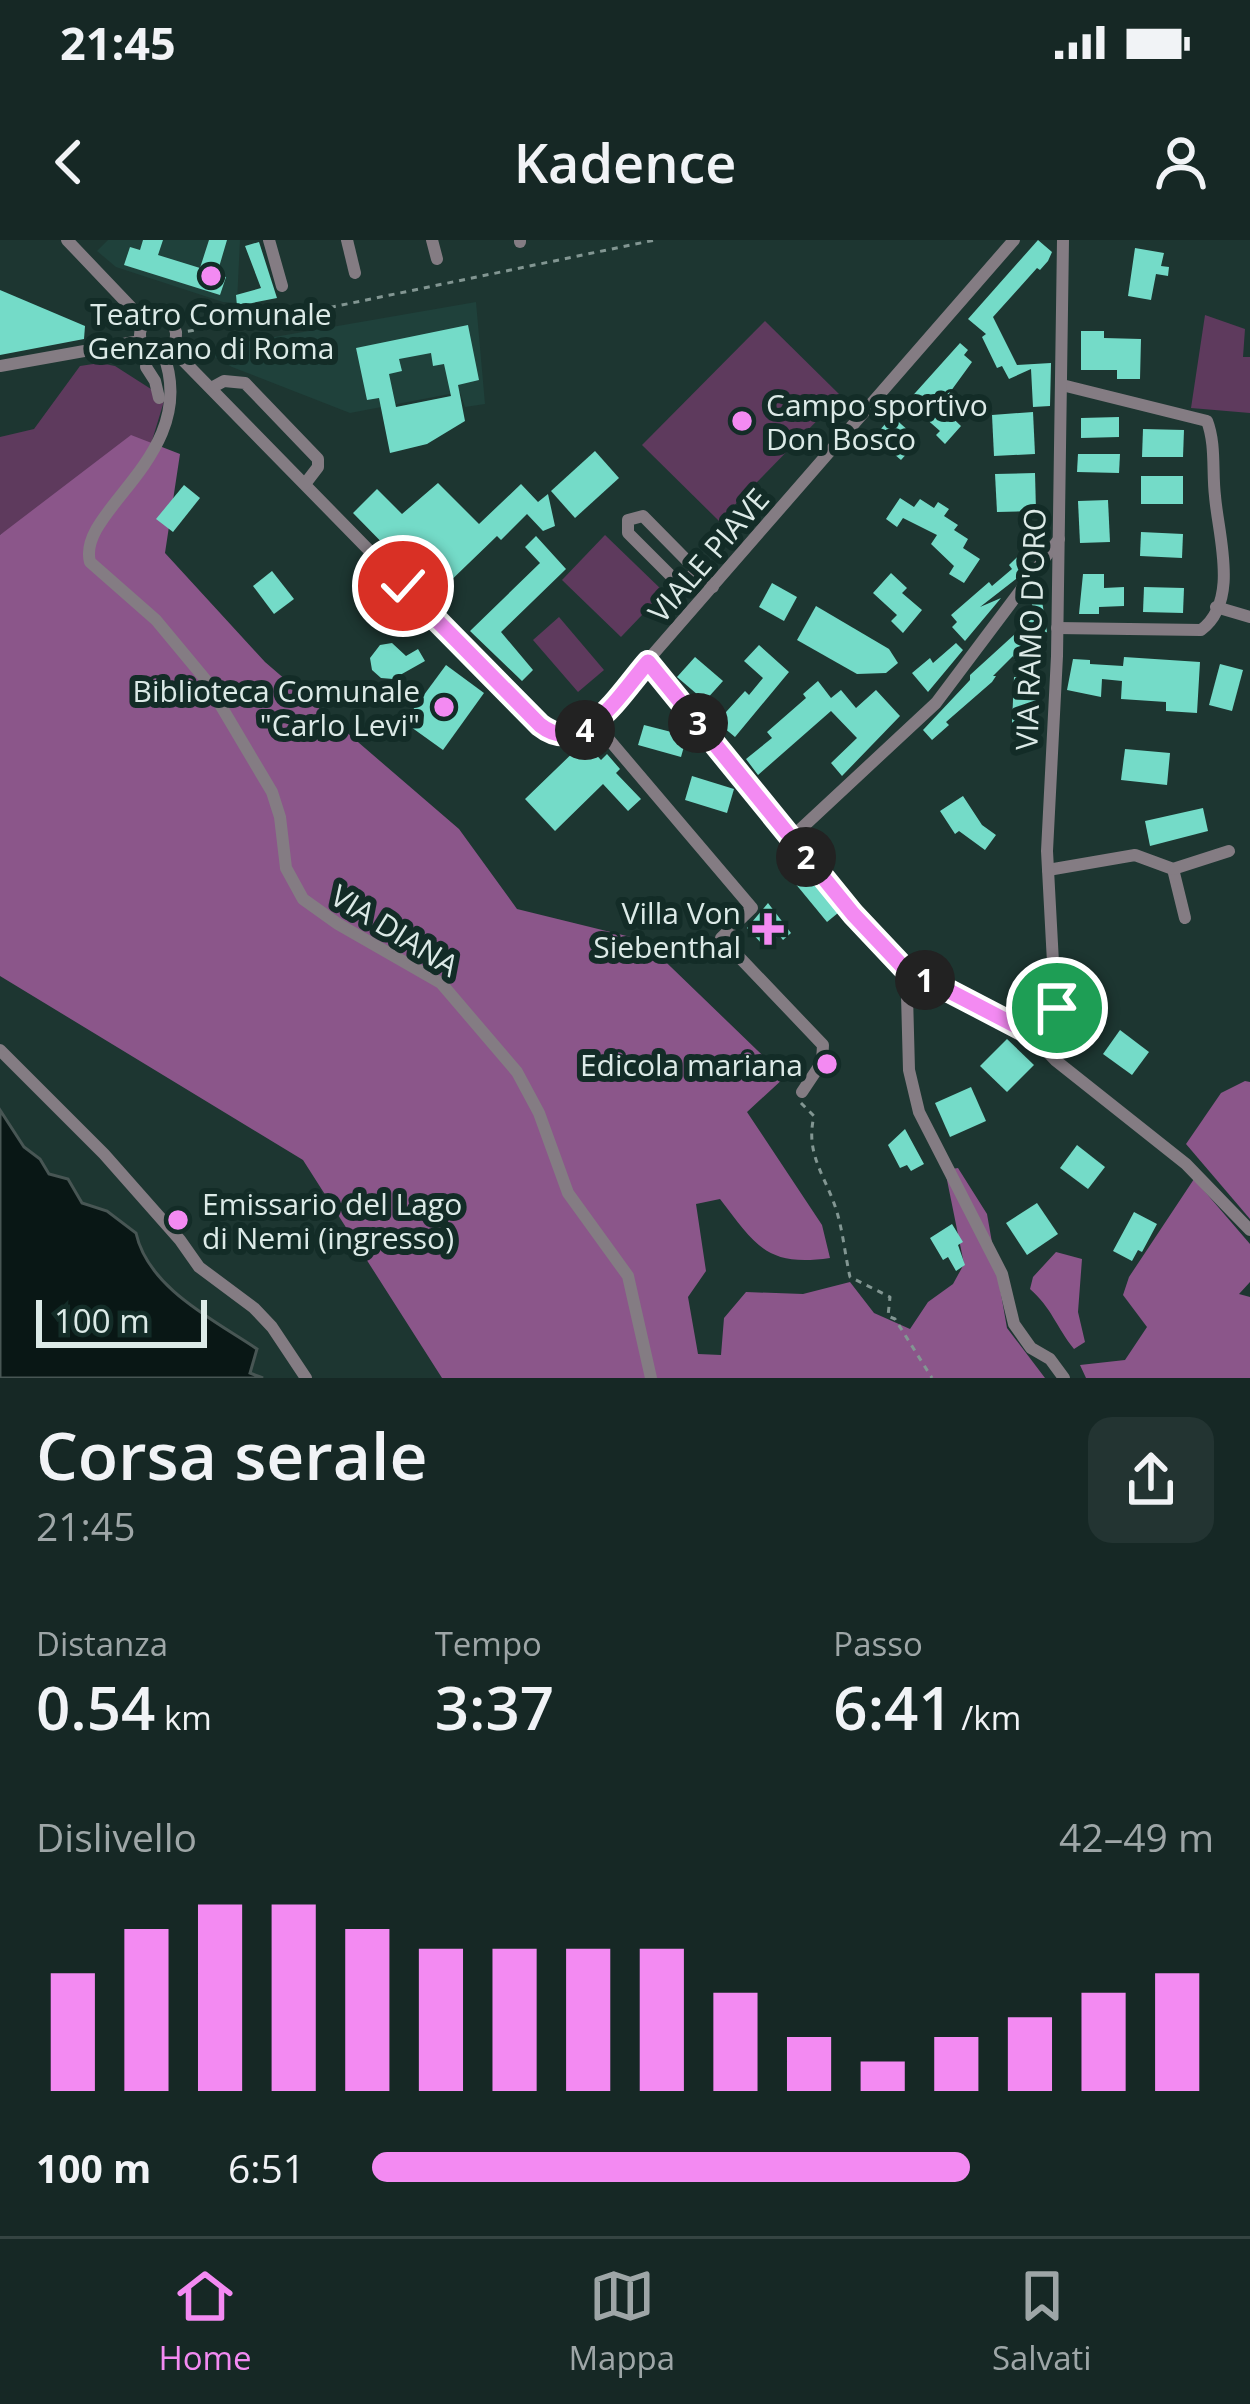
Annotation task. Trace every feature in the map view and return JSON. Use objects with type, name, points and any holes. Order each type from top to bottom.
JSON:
[{"type":"street","points":[[67,240],[145,322],[146,367],[160,398]]},
{"type":"street","points":[[269,240],[282,286]]},
{"type":"street","points":[[347,240],[355,273]]},
{"type":"street","points":[[432,240],[437,259]]},
{"type":"street","name":"VIALE PIAVE","points":[[305,484],[554,735],[577,734],[594,722],[648,662],[1014,240]]},
{"type":"street","name":"VIA RAMO D'ORO","points":[[1049,1030],[1054,981],[1048,767],[1060,538],[1063,240]]},
{"type":"street","points":[[145,322],[161,317],[172,325],[176,333],[167,350]]},
{"type":"street","points":[[0,366],[144,346],[167,350],[213,387],[305,484],[318,467],[318,459],[244,383],[224,381],[213,387]]},
{"type":"street","name":"VIA DIANA","points":[[167,350],[172,392],[165,424],[145,465],[92,534],[87,553],[90,562],[156,620],[205,679],[272,792],[286,868],[303,899],[441,983],[517,1072],[539,1113],[568,1193],[628,1276],[651,1378]]},
{"type":"street","points":[[1057,628],[1193,632],[1208,625],[1222,581],[1224,542],[1207,421],[1062,385]]},
{"type":"street","points":[[697,571],[686,581],[676,581],[628,533],[628,520],[643,516],[697,571],[712,587]]},
{"type":"street","points":[[791,838],[935,703],[1060,538]]},
{"type":"street","points":[[1216,607],[1250,617]]},
{"type":"street","points":[[648,662],[853,914],[903,967],[1024,1030],[1030,1042],[1049,1030]]},
{"type":"street","points":[[594,722],[752,908],[721,938],[820,1039],[824,1058],[802,1092]]},
{"type":"street","points":[[1048,870],[1135,855],[1173,869],[1229,851]]},
{"type":"street","points":[[1173,869],[1185,918]]},
{"type":"street","points":[[903,967],[909,1070],[916,1104],[1002,1274],[1014,1324],[1064,1378]]},
{"type":"street","points":[[907,995],[928,981]]},
{"type":"street","points":[[1024,1030],[1030,1020],[1049,1030],[1067,1069],[1186,1163],[1250,1230]]},
{"type":"street","points":[[0,1050],[127,1179],[199,1268],[272,1327],[306,1378]]},
{"type":"path","points":[[176,333],[289,316],[655,240]]},
{"type":"path","points":[[355,273],[365,300]]},
{"type":"path","points":[[282,286],[289,316]]},
{"type":"path","points":[[802,1092],[799,1101],[814,1116],[809,1138],[813,1158],[837,1212],[850,1277],[890,1297],[888,1316],[896,1319],[932,1378]]},
{"type":"shaded area","points":[[108,240],[240,240],[237,303],[116,267],[97,251]]},
{"type":"shaded area","points":[[476,302],[485,404],[465,407],[460,392],[350,413],[213,356],[216,347]]},
{"type":"shaded area","points":[[1205,315],[1245,329],[1243,357],[1250,357],[1250,413],[1191,408]]},
{"type":"shaded area","name":"Campo sportivo Don Bosco","points":[[765,321],[841,396],[719,521],[642,445]]},
{"type":"shaded area","points":[[80,366],[115,366],[165,398],[151,444],[0,535],[0,437],[34,429]]},
{"type":"shaded area","points":[[131,435],[180,454],[165,553],[265,662],[459,829],[517,909],[643,940],[785,1077],[747,1112],[822,1225],[830,1258],[777,1256],[754,1241],[720,1199],[696,1204],[706,1271],[688,1297],[698,1354],[721,1355],[724,1318],[746,1292],[803,1294],[850,1282],[874,1313],[910,1329],[928,1302],[953,1284],[964,1264],[945,1170],[958,1168],[987,1214],[1007,1328],[1045,1378],[442,1378],[303,1160],[0,976],[0,535]]},
{"type":"shaded area","points":[[605,535],[664,592],[621,637],[562,580]]},
{"type":"shaded area","points":[[559,617],[604,670],[578,692],[533,640]]},
{"type":"shaded area","points":[[1250,1082],[1250,1219],[1186,1144],[1221,1093]]},
{"type":"shaded area","points":[[0,1110],[49,1174],[68,1179],[82,1203],[107,1211],[136,1233],[143,1253],[168,1286],[257,1349],[250,1373],[263,1378],[0,1378]]},
{"type":"shaded area","points":[[1194,1179],[1250,1244],[1250,1282],[1239,1294],[1250,1297],[1250,1378],[1086,1378],[1080,1365],[1125,1360],[1147,1327],[1123,1295],[1129,1277]]},
{"type":"shaded area","points":[[1056,1252],[1082,1259],[1078,1312],[1085,1342],[1074,1349],[1030,1289],[1033,1277]]},
{"type":"building","points":[[143,240],[163,240],[158,255],[200,268],[209,240],[227,240],[217,274],[226,277],[220,295],[124,265],[130,247],[140,250]]},
{"type":"building","points":[[1038,240],[1052,252],[1048,261],[993,317],[1017,365],[1051,363],[1050,406],[1033,407],[1031,369],[1009,379],[1002,366],[997,368],[982,337],[986,334],[968,319]]},
{"type":"building","points":[[259,242],[277,298],[237,306],[236,295],[261,288],[245,246]]},
{"type":"building","points":[[1135,248],[1164,253],[1161,266],[1169,267],[1168,276],[1156,274],[1151,300],[1128,296]]},
{"type":"building","points":[[0,290],[85,326],[84,339],[0,355]]},
{"type":"building","points":[[468,325],[479,380],[458,385],[465,421],[427,444],[390,453],[379,398],[367,400],[356,348]],"holes":[[[431,353],[433,366],[444,364],[451,396],[396,407],[389,374],[402,371],[399,359]]]},
{"type":"building","points":[[1081,331],[1104,331],[1104,338],[1141,339],[1140,379],[1117,379],[1117,370],[1081,370]]},
{"type":"building","points":[[960,343],[972,362],[940,406],[961,426],[945,444],[936,435],[940,431],[907,402]]},
{"type":"building","points":[[1033,412],[1035,454],[994,456],[992,415]]},
{"type":"building","points":[[892,416],[919,440],[901,460],[874,437]]},
{"type":"building","points":[[1119,417],[1119,437],[1081,438],[1081,418]]},
{"type":"building","points":[[1143,429],[1184,430],[1183,457],[1142,457]]},
{"type":"building","points":[[595,451],[619,478],[575,518],[551,491]]},
{"type":"building","points":[[1078,454],[1120,454],[1119,473],[1077,472]]},
{"type":"building","points":[[1035,473],[1036,511],[997,512],[995,474]]},
{"type":"building","points":[[1141,476],[1183,476],[1183,504],[1141,504]]},
{"type":"building","points":[[438,483],[479,524],[521,484],[538,502],[548,494],[555,526],[543,531],[527,514],[440,591],[406,557],[401,562],[353,513],[377,489],[402,514]]},
{"type":"building","points":[[184,485],[200,498],[173,532],[156,519]]},
{"type":"building","points":[[900,498],[914,507],[920,499],[934,508],[938,502],[949,509],[944,516],[968,539],[963,548],[980,559],[964,583],[949,574],[954,566],[931,544],[937,535],[903,518],[897,527],[886,519]]},
{"type":"building","points":[[1108,500],[1110,542],[1080,543],[1078,501]]},
{"type":"building","points":[[1141,532],[1183,534],[1182,558],[1140,556]]},
{"type":"building","points":[[536,536],[566,569],[501,632],[533,670],[522,681],[470,631],[540,563],[525,547]]},
{"type":"building","points":[[1035,540],[1041,546],[1016,579],[980,607],[1001,598],[965,641],[952,627],[957,622],[951,615],[1012,569],[1009,565]]},
{"type":"building","points":[[272,571],[294,599],[274,614],[253,586]]},
{"type":"building","points":[[891,573],[907,588],[902,593],[922,610],[903,633],[891,621],[897,615],[873,593]]},
{"type":"building","points":[[1083,574],[1104,574],[1104,588],[1124,587],[1124,606],[1079,614]]},
{"type":"building","points":[[772,583],[797,597],[784,621],[759,607]]},
{"type":"building","points":[[1039,584],[1042,592],[1047,591],[1042,601],[1047,632],[1022,646],[1026,651],[1015,660],[1013,656],[932,740],[923,730],[970,675],[1036,615],[1029,597]]},
{"type":"building","points":[[1144,587],[1184,588],[1183,613],[1143,612]]},
{"type":"building","points":[[816,606],[889,649],[898,663],[886,673],[857,674],[797,640]]},
{"type":"building","points":[[392,643],[406,656],[418,649],[425,661],[393,679],[381,678],[372,670],[370,658],[380,645]]},
{"type":"building","points":[[956,643],[963,650],[928,692],[912,673]]},
{"type":"building","points":[[759,645],[789,672],[735,737],[717,722],[763,678],[744,661]]},
{"type":"building","points":[[695,657],[723,681],[705,701],[677,677]]},
{"type":"building","points":[[1124,657],[1200,662],[1197,713],[1166,711],[1166,702],[1121,699],[1122,681],[1102,679],[1101,697],[1067,690],[1073,659],[1123,666]]},
{"type":"building","points":[[1220,664],[1243,670],[1232,711],[1209,705]]},
{"type":"building","name":"Biblioteca Comunale \"Carlo Levi\"","points":[[446,665],[484,693],[443,750],[404,722]]},
{"type":"building","points":[[1014,677],[1038,679],[1036,724],[1012,723]]},
{"type":"building","points":[[818,681],[831,698],[841,690],[856,708],[876,690],[900,716],[842,776],[831,763],[857,738],[831,711],[758,775],[746,759],[772,738],[767,732]]},
{"type":"building","points":[[644,725],[687,736],[681,757],[638,745]]},
{"type":"building","points":[[584,742],[601,760],[607,754],[620,769],[616,773],[641,799],[628,811],[603,784],[555,831],[525,799]]},
{"type":"building","points":[[1125,749],[1170,753],[1167,785],[1121,780]]},
{"type":"building","points":[[692,776],[734,789],[727,813],[685,800]]},
{"type":"building","points":[[963,796],[982,825],[996,835],[985,850],[959,831],[955,834],[940,811]]},
{"type":"building","points":[[1203,808],[1208,831],[1150,846],[1145,821]]},
{"type":"building","points":[[797,861],[838,913],[827,922],[785,871]]},
{"type":"building","name":"Villa Von Siebenthal","points":[[768,903],[791,933],[783,940],[779,935],[765,947],[747,928]]},
{"type":"building","points":[[1120,1030],[1149,1052],[1132,1075],[1103,1054]]},
{"type":"building","points":[[1007,1039],[1034,1065],[1007,1092],[980,1066]]},
{"type":"building","points":[[971,1087],[986,1121],[950,1137],[935,1103]]},
{"type":"building","points":[[905,1129],[924,1164],[911,1171],[907,1165],[900,1168],[888,1145]]},
{"type":"building","points":[[1077,1145],[1105,1167],[1088,1189],[1060,1168]]},
{"type":"building","points":[[1037,1203],[1058,1234],[1027,1255],[1006,1223]]},
{"type":"building","points":[[1134,1212],[1157,1224],[1132,1261],[1113,1251]]},
{"type":"building","points":[[952,1224],[963,1242],[958,1245],[965,1265],[956,1271],[930,1238]]},
{"type":"place","name":"Teatro Comunale Genzano di Roma","points":[[211,276]]},
{"type":"place","name":"Campo sportivo Don Bosco","points":[[742,421]]},
{"type":"place","name":"Biblioteca Comunale \"Carlo Levi\"","points":[[444,707]]},
{"type":"place","name":"Villa Von Siebenthal","points":[[768,929]]},
{"type":"place","name":"Edicola mariana","points":[[827,1064]]},
{"type":"place","name":"Emissario del Lago di Nemi (ingresso)","points":[[178,1220]]},
{"type":"route","points":[[403,586],[540,725],[559,737],[588,728],[648,662],[853,914],[906,970],[1024,1030],[1033,1018],[1041,1018],[1050,1028],[1057,1008]]}]
